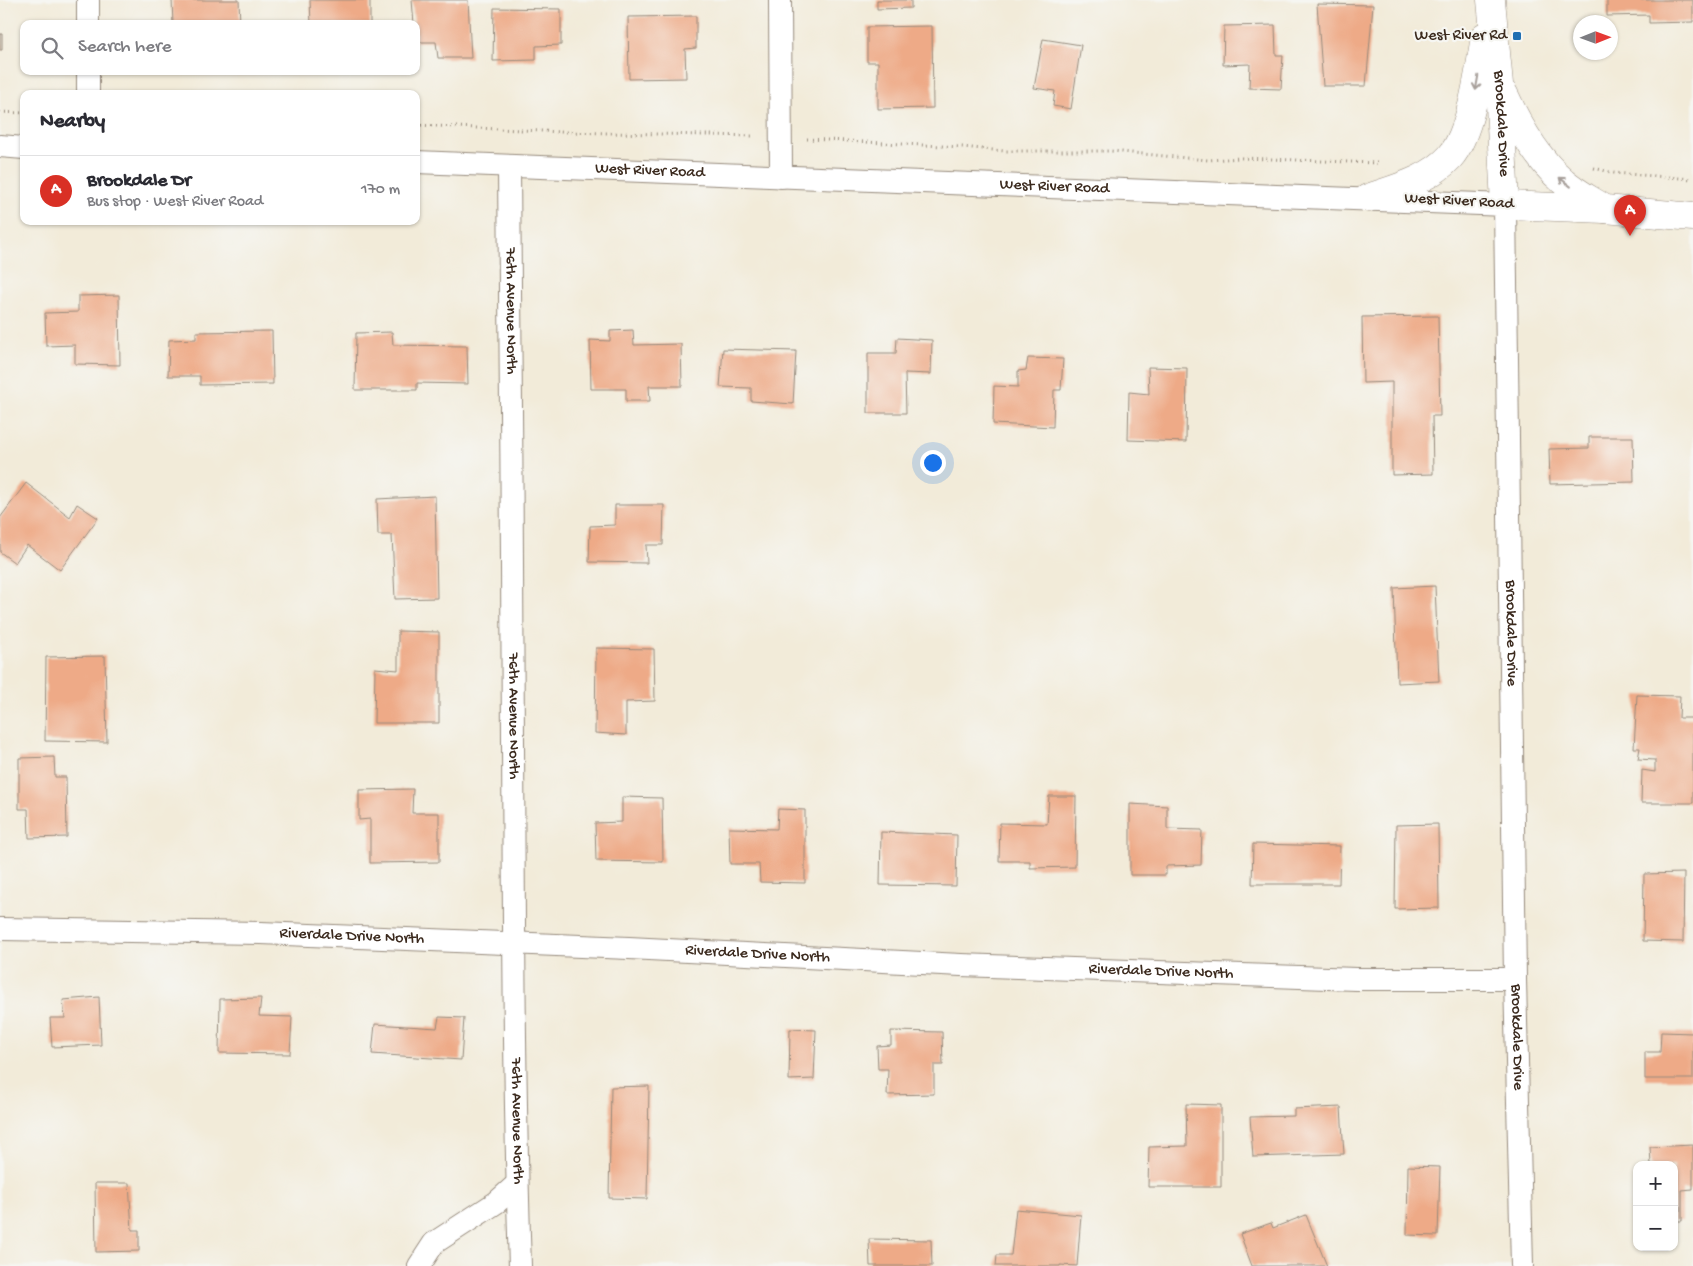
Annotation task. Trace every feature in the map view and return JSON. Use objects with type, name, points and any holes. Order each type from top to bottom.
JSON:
[{"type":"street","points":[[88,0],[88,20]]},
{"type":"street","points":[[780,0],[781,177]]},
{"type":"street","points":[[1368,198],[1433,171],[1450,157],[1456,148],[1463,135],[1476,90],[1491,0]]},
{"type":"street","name":"Brookdale Drive","points":[[1491,0],[1499,84],[1505,204],[1515,979],[1522,1266]]},
{"type":"street","points":[[88,75],[88,90]]},
{"type":"street","points":[[1499,84],[1515,119],[1542,159],[1564,182],[1605,209]]},
{"type":"street","points":[[0,146],[20,148]]},
{"type":"street","name":"West River Road","points":[[420,162],[1368,198],[1605,209],[1693,217]]},
{"type":"street","name":"76th Avenue North","points":[[509,166],[514,944],[520,1266]]},
{"type":"street","name":"Riverdale Drive North","points":[[0,929],[261,934],[629,948],[1050,968],[1356,978],[1515,979]]},
{"type":"street","points":[[419,1266],[434,1243],[497,1202],[517,1184]]},
{"type":"path","points":[[0,112],[20,113]]},
{"type":"path","points":[[420,125],[562,132],[760,136]]},
{"type":"path","points":[[802,139],[962,147],[984,150],[1111,151],[1208,160],[1242,158],[1378,163]]},
{"type":"path","points":[[1590,166],[1614,173],[1693,179]]},
{"type":"building","points":[[172,0],[239,0],[240,20],[173,20]]},
{"type":"building","points":[[310,0],[370,0],[370,20],[311,20]]},
{"type":"building","points":[[412,0],[468,0],[471,58],[438,58],[436,42],[420,42],[420,20],[414,20]]},
{"type":"building","points":[[877,0],[911,0],[911,8],[877,9]]},
{"type":"building","points":[[1607,0],[1693,0],[1693,22],[1649,23],[1649,15],[1607,15]]},
{"type":"building","points":[[1317,4],[1373,5],[1366,86],[1323,86]]},
{"type":"building","points":[[494,8],[561,9],[561,45],[536,46],[536,60],[493,61]]},
{"type":"building","points":[[696,16],[696,48],[685,49],[686,78],[629,79],[628,17]]},
{"type":"building","points":[[1275,25],[1276,55],[1283,55],[1281,89],[1249,88],[1250,64],[1223,65],[1224,26]]},
{"type":"building","points":[[932,26],[933,108],[878,109],[878,62],[867,62],[867,27]]},
{"type":"building","points":[[0,34],[2,34],[2,50],[0,50]]},
{"type":"building","points":[[1043,39],[1081,45],[1071,109],[1053,106],[1055,91],[1034,88]]},
{"type":"building","points":[[119,295],[120,365],[75,364],[75,345],[46,346],[45,313],[78,312],[78,296]]},
{"type":"building","points":[[1438,316],[1440,416],[1432,416],[1433,474],[1392,475],[1392,382],[1363,383],[1362,317]]},
{"type":"building","points":[[633,330],[634,345],[681,344],[682,386],[649,386],[650,401],[626,401],[626,389],[591,389],[590,340],[610,341],[610,331]]},
{"type":"building","points":[[272,331],[273,384],[200,385],[200,376],[168,376],[169,340],[196,339],[196,332]]},
{"type":"building","points":[[392,332],[393,345],[467,346],[468,384],[417,383],[417,390],[355,390],[356,333]]},
{"type":"building","points":[[897,338],[932,340],[931,374],[905,373],[906,413],[868,413],[868,353],[896,353]]},
{"type":"building","points":[[723,349],[796,351],[793,404],[751,401],[751,388],[720,387]]},
{"type":"building","points":[[1028,358],[1063,359],[1061,390],[1054,390],[1053,427],[993,424],[994,386],[1018,387],[1018,371],[1026,370]]},
{"type":"building","points":[[1148,367],[1187,368],[1186,442],[1128,440],[1129,392],[1149,394]]},
{"type":"building","points":[[1589,437],[1633,437],[1634,482],[1550,484],[1549,449],[1589,448]]},
{"type":"building","points":[[26,483],[70,517],[77,504],[98,518],[60,570],[27,545],[15,563],[0,552],[0,518]]},
{"type":"building","points":[[435,496],[437,598],[395,599],[392,535],[378,535],[377,499]]},
{"type":"building","points":[[615,505],[664,505],[663,545],[646,545],[647,563],[589,562],[590,526],[615,525]]},
{"type":"building","points":[[1435,586],[1439,681],[1397,683],[1394,588]]},
{"type":"building","points":[[398,631],[439,632],[439,723],[374,723],[375,668],[398,670]]},
{"type":"building","points":[[596,648],[654,649],[655,701],[626,702],[626,735],[595,733]]},
{"type":"building","points":[[105,656],[107,742],[45,741],[46,657]]},
{"type":"building","points":[[1637,695],[1680,696],[1679,718],[1693,718],[1693,803],[1641,803],[1642,770],[1655,772],[1655,760],[1638,759],[1640,748],[1634,748]]},
{"type":"building","points":[[54,757],[55,777],[66,777],[67,837],[29,838],[28,809],[19,809],[19,758]]},
{"type":"building","points":[[413,789],[412,813],[439,813],[439,862],[370,863],[370,819],[359,820],[359,790]]},
{"type":"building","points":[[1049,796],[1076,796],[1075,867],[1030,868],[1030,861],[999,861],[1000,823],[1047,824]]},
{"type":"building","points":[[622,797],[662,798],[663,862],[596,861],[595,823],[622,822]]},
{"type":"building","points":[[1130,804],[1167,806],[1167,829],[1202,830],[1201,865],[1166,866],[1166,875],[1130,875]]},
{"type":"building","points":[[778,809],[805,810],[805,883],[760,882],[759,864],[730,864],[729,828],[777,829]]},
{"type":"building","points":[[1438,824],[1439,908],[1395,909],[1396,825]]},
{"type":"building","points":[[881,832],[957,835],[956,886],[880,885]]},
{"type":"building","points":[[1253,844],[1340,846],[1339,884],[1252,884]]},
{"type":"building","points":[[1684,873],[1683,942],[1643,941],[1644,874]]},
{"type":"building","points":[[99,997],[101,1045],[52,1047],[50,1018],[65,1018],[63,1000]]},
{"type":"building","points":[[261,998],[259,1016],[292,1017],[290,1054],[219,1053],[220,999]]},
{"type":"building","points":[[439,1017],[464,1018],[461,1060],[372,1054],[375,1024],[437,1028]]},
{"type":"building","points":[[790,1029],[816,1030],[814,1079],[789,1080]]},
{"type":"building","points":[[891,1031],[942,1032],[943,1065],[934,1065],[934,1094],[887,1095],[888,1069],[878,1069],[877,1046],[891,1045]]},
{"type":"building","points":[[1661,1032],[1693,1033],[1693,1079],[1645,1079],[1645,1052],[1660,1052]]},
{"type":"building","points":[[649,1086],[647,1199],[609,1198],[611,1087]]},
{"type":"building","points":[[1186,1104],[1221,1105],[1221,1187],[1148,1187],[1149,1147],[1187,1146]]},
{"type":"building","points":[[1341,1107],[1344,1154],[1253,1157],[1250,1117],[1294,1116],[1294,1109]]},
{"type":"building","points":[[1693,1145],[1693,1189],[1682,1190],[1682,1221],[1678,1221],[1678,1161],[1651,1161],[1650,1147]]},
{"type":"building","points":[[1408,1166],[1440,1167],[1438,1236],[1407,1235]]},
{"type":"building","points":[[95,1183],[129,1183],[132,1230],[139,1230],[139,1251],[96,1252]]},
{"type":"building","points":[[1016,1209],[1081,1215],[1077,1266],[996,1266],[997,1255],[1011,1255]]},
{"type":"building","points":[[1306,1215],[1327,1266],[1252,1266],[1240,1234],[1271,1223],[1273,1228]]},
{"type":"building","points":[[869,1239],[931,1240],[932,1266],[870,1266]]},
{"type":"place","name":"West River Rd","points":[[1517,36]]},
{"type":"place","name":"Brookdale Dr","points":[[1630,236]]}]
